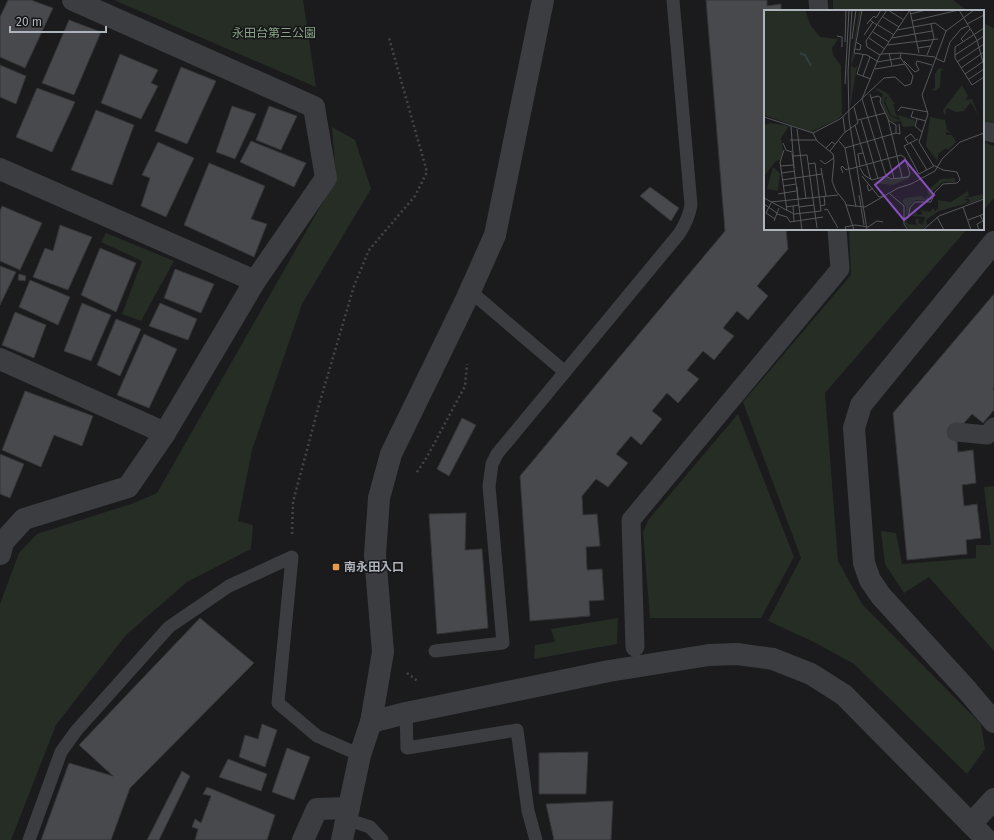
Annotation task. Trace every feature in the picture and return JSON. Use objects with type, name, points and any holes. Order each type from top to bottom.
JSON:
[{"type":"street","points":[[1,546],[24,519],[128,487],[165,433],[255,281],[326,178],[314,107],[73,0]]},
{"type":"street","points":[[342,840],[360,756],[371,722],[383,652],[375,555],[379,498],[391,454],[470,291],[495,235],[543,0]]},
{"type":"street","points":[[818,0],[819,10]]},
{"type":"street","points":[[984,132],[994,133]]},
{"type":"street","points":[[0,169],[255,281]]},
{"type":"street","points":[[635,647],[631,520],[840,270],[837,230]]},
{"type":"street","points":[[994,242],[861,405],[854,428],[864,563],[870,580],[881,596],[968,690],[994,722]]},
{"type":"street","points":[[0,359],[165,433]]},
{"type":"street","points":[[956,432],[987,436],[994,427]]},
{"type":"street","points":[[371,722],[406,713],[609,671],[709,655],[737,654],[773,659],[811,674],[844,695],[987,840]]},
{"type":"street","points":[[971,824],[994,799]]},
{"type":"street","points":[[303,840],[317,809],[347,813]]},
{"type":"lane","points":[[436,651],[503,643],[489,486],[492,464],[497,454],[679,234],[686,224],[690,214],[691,205],[673,0]]},
{"type":"lane","points":[[470,291],[565,372]]},
{"type":"lane","points":[[29,840],[61,752],[76,732],[169,627],[228,586],[292,557],[278,703],[317,736],[360,756]]},
{"type":"lane","points":[[406,713],[407,748],[517,730],[528,811],[536,840]]},
{"type":"lane","points":[[347,813],[370,827],[382,840]]},
{"type":"path","points":[[292,557],[293,502],[318,405],[354,286],[369,250],[415,196],[427,172],[389,38]]},
{"type":"green space","name":"永田台第三公園","points":[[114,0],[303,0],[316,87]]},
{"type":"green space","points":[[833,0],[953,0],[967,10],[833,10]]},
{"type":"green space","points":[[984,23],[994,28],[994,124],[984,123]]},
{"type":"green space","points":[[332,127],[355,140],[371,189],[302,304],[252,450],[238,521],[253,525],[251,549],[187,582],[126,635],[56,725],[11,840],[0,840],[0,604],[19,553],[37,534],[134,503],[157,493],[336,179]]},
{"type":"green space","points":[[984,142],[994,146],[994,198],[984,210]]},
{"type":"green space","points":[[849,230],[893,230],[894,232],[897,230],[966,230],[825,393],[838,561],[862,604],[981,724],[985,749],[967,774],[854,664],[814,642],[768,621],[801,558],[743,402],[851,275]]},
{"type":"green space","points":[[106,233],[174,261],[141,321],[122,314],[142,261],[101,242]]},
{"type":"green space","points":[[738,414],[794,557],[761,618],[650,618],[643,532],[649,519]]},
{"type":"green space","points":[[994,486],[994,651],[929,577],[904,593],[885,564],[881,531],[896,533],[902,564],[976,558],[976,545],[991,545],[984,487]]},
{"type":"green space","points":[[618,618],[617,644],[534,659],[535,645],[555,642],[551,629]]},
{"type":"building","points":[[8,0],[31,0],[53,8],[25,68],[0,57],[0,17]]},
{"type":"building","points":[[706,0],[767,0],[767,6],[781,4],[781,10],[764,10],[764,230],[786,230],[788,249],[757,286],[768,296],[748,320],[737,311],[723,328],[734,336],[714,360],[703,351],[687,370],[699,379],[678,403],[667,393],[652,411],[662,419],[641,445],[631,436],[616,454],[628,463],[608,487],[596,479],[582,496],[583,515],[597,514],[600,546],[586,547],[587,570],[602,569],[604,600],[589,601],[590,616],[530,621],[520,476],[725,231]]},
{"type":"building","points":[[69,20],[101,32],[74,95],[42,83]]},
{"type":"building","points":[[120,54],[158,70],[151,83],[158,86],[141,119],[101,103]]},
{"type":"building","points":[[0,65],[26,76],[16,104],[0,97]]},
{"type":"building","points":[[181,67],[216,81],[187,144],[155,131]]},
{"type":"building","points":[[37,88],[75,102],[52,152],[16,137]]},
{"type":"building","points":[[232,106],[256,114],[235,159],[216,152]]},
{"type":"building","points":[[269,106],[297,116],[281,150],[256,140]]},
{"type":"building","points":[[96,110],[134,125],[112,185],[71,170]]},
{"type":"building","points":[[251,141],[306,163],[294,187],[240,162]]},
{"type":"building","points":[[158,142],[194,158],[166,217],[141,206],[150,178],[142,175]]},
{"type":"building","points":[[209,163],[265,186],[251,219],[267,224],[254,257],[184,225]]},
{"type":"building","points":[[650,187],[679,208],[671,221],[640,196]]},
{"type":"building","points":[[2,206],[42,223],[20,270],[0,261],[0,211]]},
{"type":"building","points":[[60,225],[92,237],[68,290],[33,277],[45,248],[53,251]]},
{"type":"building","points":[[100,248],[136,263],[116,312],[81,295]]},
{"type":"building","points":[[0,266],[16,272],[0,305]]},
{"type":"building","points":[[175,269],[214,284],[201,313],[164,298]]},
{"type":"building","points":[[19,274],[26,276],[25,281],[18,280]]},
{"type":"building","points":[[30,280],[70,297],[58,325],[19,307]]},
{"type":"building","points":[[994,294],[994,410],[983,423],[972,414],[956,432],[958,452],[973,450],[976,483],[962,485],[964,506],[977,504],[981,538],[966,540],[967,554],[907,560],[893,413]]},
{"type":"building","points":[[82,303],[111,315],[91,361],[64,351]]},
{"type":"building","points":[[160,303],[197,319],[188,340],[149,326]]},
{"type":"building","points":[[15,312],[46,325],[34,358],[2,345]]},
{"type":"building","points":[[116,319],[141,329],[120,376],[97,365]]},
{"type":"building","points":[[144,334],[177,349],[149,408],[117,395]]},
{"type":"building","points":[[25,391],[93,416],[82,446],[54,435],[41,467],[2,450]]},
{"type":"building","points":[[462,418],[476,425],[449,476],[437,469]]},
{"type":"building","points":[[0,454],[24,464],[10,498],[0,494]]},
{"type":"building","points":[[466,513],[465,550],[482,549],[488,628],[437,634],[429,514]]},
{"type":"building","points":[[200,618],[254,663],[130,788],[111,840],[41,840],[69,763],[113,776],[79,745]]},
{"type":"building","points":[[262,724],[277,730],[265,767],[239,757],[245,735],[258,739]]},
{"type":"building","points":[[287,748],[310,757],[294,800],[272,792]]},
{"type":"building","points":[[588,752],[586,794],[539,794],[539,753]]},
{"type":"building","points":[[228,759],[267,774],[261,791],[219,777]]},
{"type":"building","points":[[182,771],[190,776],[159,840],[147,840]]},
{"type":"building","points":[[207,787],[275,815],[267,840],[195,840],[198,829],[192,827],[195,819],[201,823],[211,796],[203,794]]},
{"type":"building","points":[[613,801],[611,840],[554,840],[546,804]]},
{"type":"place","name":"南永田入口","points":[[336,567]]}]
